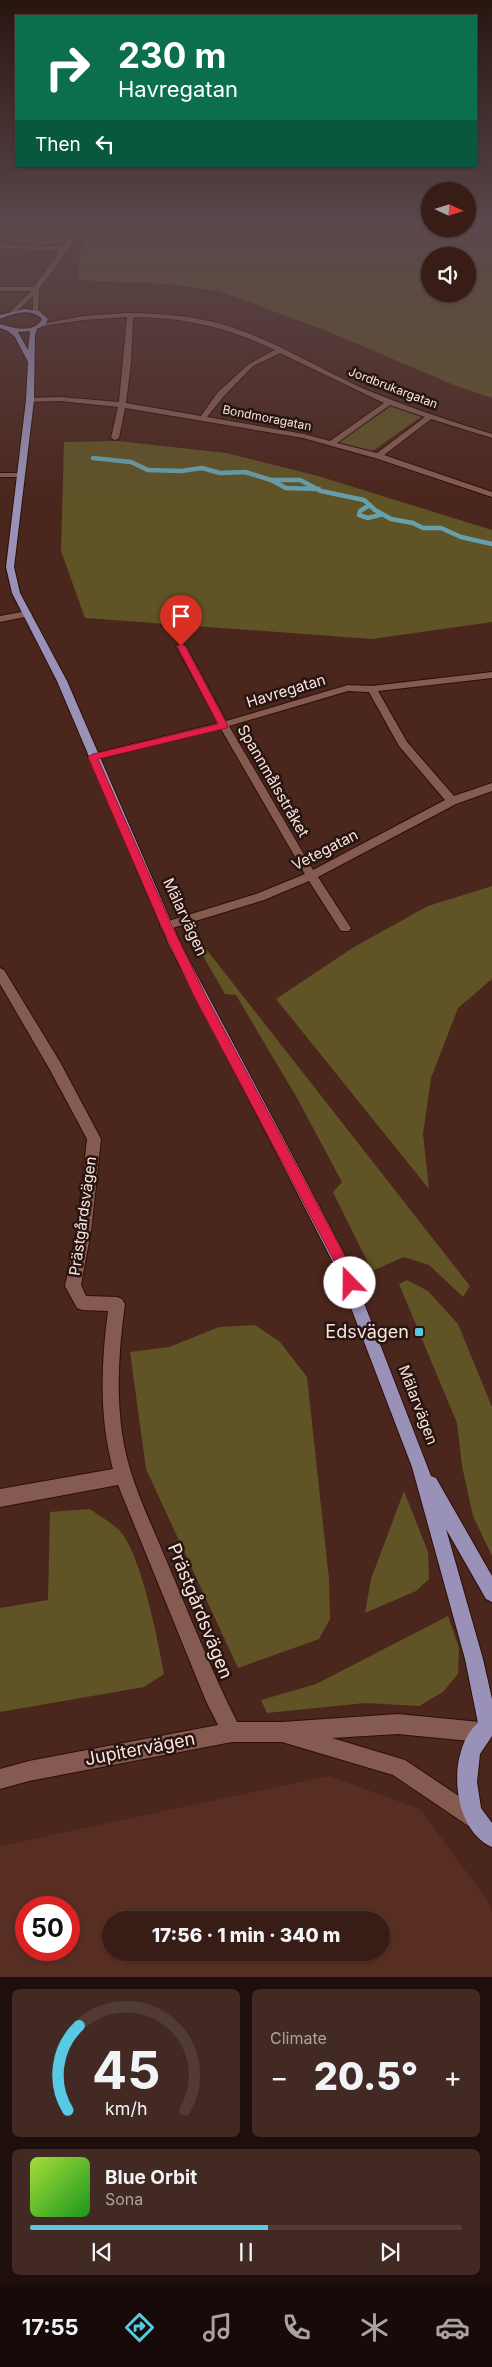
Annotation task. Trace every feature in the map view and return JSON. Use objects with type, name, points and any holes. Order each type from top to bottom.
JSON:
[{"type":"main road","points":[[0,326],[11,330],[34,328],[43,324],[46,319],[41,315]]},
{"type":"main road","name":"Mälarvägen","points":[[34,328],[32,334],[30,400],[10,567],[16,592],[62,681],[166,926],[200,996],[342,1264],[420,1467],[474,1659],[487,1727]]},
{"type":"main road","name":"Mälarvägen","points":[[11,330],[18,336],[31,363]]},
{"type":"main road","name":"Mälarvägen","points":[[420,1467],[492,1593]]},
{"type":"main road","points":[[486,1834],[467,1787],[470,1749],[487,1727]]},
{"type":"street","name":"Jordbrukargatan","points":[[64,315],[84,317]]},
{"type":"street","name":"Jordbrukargatan","points":[[43,324],[84,317],[124,315]]},
{"type":"street","points":[[115,438],[123,405],[128,363],[130,315]]},
{"type":"street","name":"Jordbrukargatan","points":[[134,315],[179,318],[226,328],[357,388],[431,416],[492,436]]},
{"type":"street","points":[[203,418],[221,394],[251,364],[279,351]]},
{"type":"street","name":"Bondmoragatan","points":[[30,400],[60,399],[123,405],[203,418],[332,443],[378,456],[492,495]]},
{"type":"street","points":[[332,443],[391,401]]},
{"type":"street","points":[[378,456],[431,416]]},
{"type":"street","points":[[0,476],[22,475]]},
{"type":"street","points":[[0,619],[27,614]]},
{"type":"street","name":"Spannmålsstråket","points":[[181,646],[223,726],[310,876],[345,928]]},
{"type":"street","name":"Havregatan","points":[[93,757],[223,726],[348,688],[372,689],[492,675]]},
{"type":"street","points":[[372,689],[403,744],[452,801]]},
{"type":"street","name":"Vetegatan","points":[[166,926],[260,897],[310,876],[452,801],[492,787]]},
{"type":"street","name":"Prästgårdsvägen","points":[[0,973],[55,1066],[94,1139],[84,1230],[73,1286],[82,1302],[117,1304],[113,1336],[110,1409],[116,1453],[123,1476],[213,1694],[232,1732]]},
{"type":"street","points":[[0,1498],[123,1476]]},
{"type":"street","name":"Jupitervägen","points":[[0,1779],[29,1771],[232,1732],[282,1732],[398,1724],[487,1727]]},
{"type":"street","name":"Jupitervägen","points":[[282,1732],[398,1767],[486,1834]]},
{"type":"shaded area","points":[[285,315],[492,315],[492,398],[454,385],[327,331]]},
{"type":"shaded area","points":[[393,405],[422,416],[374,450],[365,451],[339,444],[338,442]]},
{"type":"shaded area","points":[[118,441],[226,453],[318,476],[492,530],[492,622],[372,639],[85,618],[61,551],[64,442]]},
{"type":"shaded area","points":[[492,886],[492,979],[458,1008],[431,1078],[423,1134],[429,1189],[276,999],[354,947],[428,906]]},
{"type":"shaded area","points":[[203,945],[470,1286],[463,1297],[429,1265],[404,1257],[372,1271],[333,1192],[342,1182],[297,1098],[236,995],[225,994],[199,949]]},
{"type":"shaded area","points":[[407,1280],[428,1291],[458,1324],[492,1407],[492,1556],[473,1516],[462,1466],[457,1423],[399,1284]]},
{"type":"shaded area","points":[[255,1325],[280,1342],[307,1377],[329,1579],[330,1619],[319,1639],[238,1668],[146,1469],[130,1352],[169,1347],[219,1327]]},
{"type":"shaded area","points":[[404,1491],[428,1552],[429,1579],[416,1591],[365,1613],[371,1579]]},
{"type":"shaded area","points":[[90,1509],[119,1530],[127,1541],[148,1598],[164,1674],[144,1687],[0,1712],[0,1608],[48,1600],[50,1512]]},
{"type":"shaded area","points":[[448,1616],[459,1648],[458,1674],[443,1692],[419,1706],[365,1703],[267,1713],[261,1700],[316,1684]]},
{"type":"shaded area","points":[[329,1776],[420,1809],[490,1904],[492,1913],[492,1977],[0,1977],[0,1846]]},
{"type":"waterway","points":[[93,458],[131,462],[148,470],[181,471],[202,468],[220,473],[245,472],[271,480]]},
{"type":"waterway","points":[[271,480],[300,480],[317,489]]},
{"type":"waterway","points":[[271,480],[286,488],[317,489]]},
{"type":"waterway","points":[[317,489],[364,500],[370,505]]},
{"type":"waterway","points":[[370,505],[382,514]]},
{"type":"waterway","points":[[370,505],[360,511],[359,515],[368,518],[382,514]]},
{"type":"waterway","points":[[382,514],[391,519],[413,523],[423,528],[441,528],[461,537],[492,544]]},
{"type":"place","name":"Edsvägen","points":[[419,1332]]},
{"type":"route","points":[[181,646],[223,726],[93,757],[166,926],[200,996],[342,1264],[350,1283]]}]
